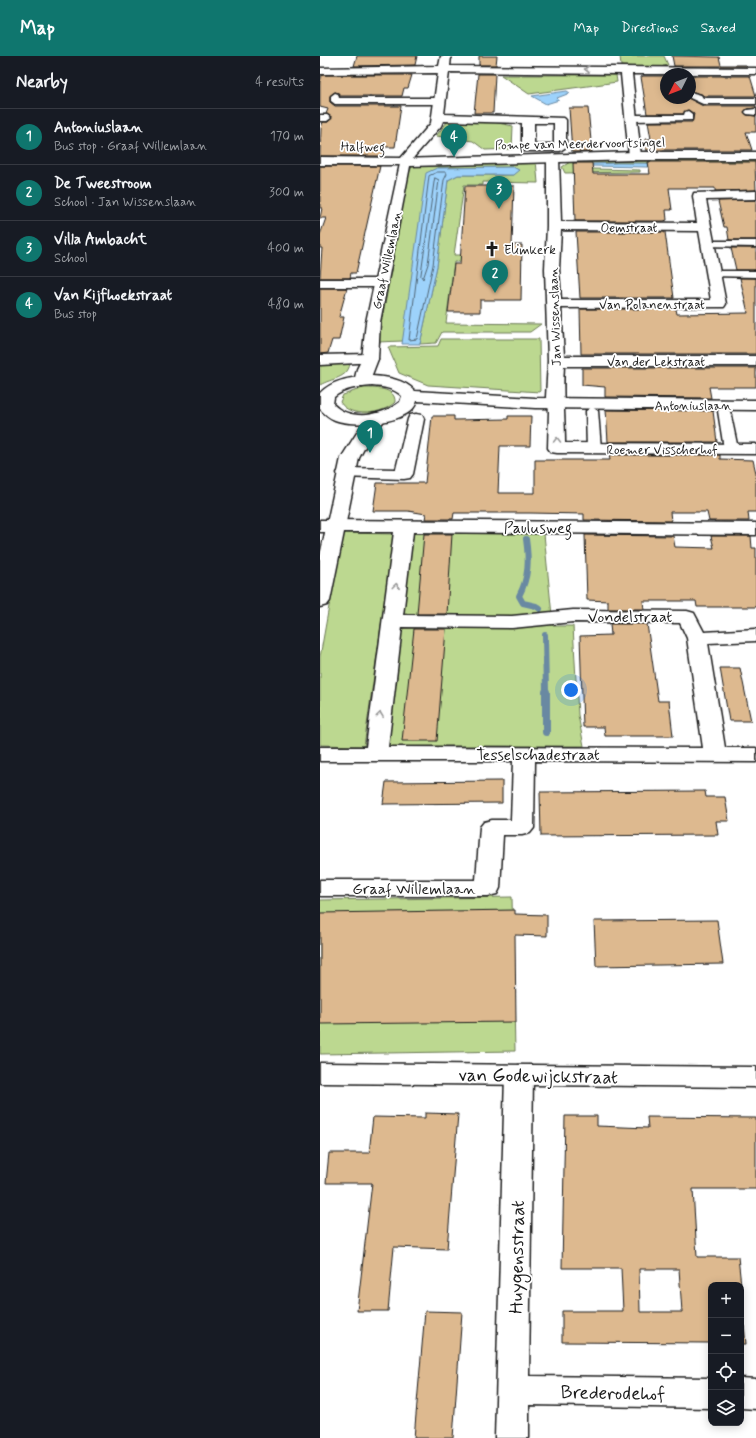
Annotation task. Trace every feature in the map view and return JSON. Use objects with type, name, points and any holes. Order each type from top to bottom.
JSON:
[{"type":"street","points":[[405,162],[409,155],[437,124],[446,56]]},
{"type":"street","points":[[320,70],[468,69],[756,71]]},
{"type":"street","points":[[626,71],[635,156]]},
{"type":"street","points":[[696,96],[699,100],[703,101],[754,108]]},
{"type":"street","points":[[335,99],[441,101]]},
{"type":"street","points":[[632,118],[690,118],[688,114]]},
{"type":"street","points":[[438,118],[492,117],[506,120],[528,121]]},
{"type":"street","name":"Pompe van Meerdervoortsingel","points":[[405,162],[635,156],[756,156]]},
{"type":"street","name":"Jan Wissenslaan","points":[[553,158],[554,226],[552,269],[556,361],[555,404]]},
{"type":"street","name":"Halfweg","points":[[320,161],[405,162]]},
{"type":"street","name":"Graaf Willemlaan","points":[[362,382],[365,369],[370,359],[373,322],[405,162]]},
{"type":"street","name":"Van Polanenstraat","points":[[554,304],[719,304],[699,196],[756,196]]},
{"type":"street","name":"Oemstraat","points":[[554,226],[704,227]]},
{"type":"street","points":[[707,244],[756,244]]},
{"type":"street","points":[[714,274],[756,274]]},
{"type":"street","points":[[320,283],[381,284]]},
{"type":"street","points":[[320,360],[370,359],[377,366],[382,382]]},
{"type":"street","name":"Van der Lekstraat","points":[[556,361],[756,361]]},
{"type":"street","points":[[346,473],[404,474],[411,406],[403,388],[382,382],[362,382],[340,386],[323,400],[333,413],[356,419],[378,418],[397,413],[411,406]]},
{"type":"street","name":"Antoniuslaan","points":[[411,406],[463,401],[555,404],[756,405]]},
{"type":"street","name":"Roemer Visscherhof","points":[[555,404],[557,411],[557,448],[756,449]]},
{"type":"street","name":"Roemer Visscherhof","points":[[592,411],[594,449]]},
{"type":"street","name":"Roemer Visscherhof","points":[[724,411],[731,449]]},
{"type":"street","points":[[320,601],[329,526],[358,441],[364,437],[378,418]]},
{"type":"street","points":[[356,419],[353,436],[358,441]]},
{"type":"street","name":"Paulusweg","points":[[329,526],[756,529]]},
{"type":"street","points":[[376,754],[404,527]]},
{"type":"street","name":"Vondelstraat","points":[[392,621],[512,622],[573,616],[687,617],[697,638],[715,755]]},
{"type":"street","points":[[697,638],[756,635]]},
{"type":"street","name":"Tesselschadestraat","points":[[320,754],[756,755]]},
{"type":"street","name":"Graaf Willemlaan","points":[[321,888],[488,888],[492,827],[522,828],[524,754]]},
{"type":"street","name":"van Godewijckstraat","points":[[320,1073],[756,1077]]},
{"type":"street","name":"Huygensstraat","points":[[512,1438],[519,1075]]},
{"type":"street","name":"Brederodehof","points":[[514,1390],[708,1393]]},
{"type":"street","points":[[744,1393],[756,1394]]},
{"type":"green space","points":[[620,56],[664,56],[668,65],[663,66],[664,68],[621,66]]},
{"type":"green space","points":[[501,75],[616,75],[617,82],[529,94]]},
{"type":"green space","points":[[447,122],[493,122],[513,126],[512,149],[485,150],[473,141],[436,136]]},
{"type":"green space","points":[[536,160],[538,183],[483,182],[483,185],[464,185],[454,255],[479,255],[479,262],[454,262],[446,323],[541,324],[530,332],[442,332],[436,343],[420,344],[437,266],[448,180],[458,175],[513,175],[518,170],[513,167],[437,168],[408,307],[403,341],[377,342],[407,177],[413,165]]},
{"type":"green space","points":[[756,160],[756,164],[592,163],[589,166],[593,169],[640,170],[640,172],[565,173],[562,167],[570,162]]},
{"type":"green space","points":[[441,339],[539,339],[540,392],[428,385],[399,373],[388,347],[438,346]]},
{"type":"green space","points":[[350,364],[346,373],[320,385],[320,365]]},
{"type":"green space","points":[[363,388],[378,388],[388,391],[392,393],[395,402],[390,406],[375,412],[359,413],[351,411],[340,402],[343,395]]},
{"type":"green space","points":[[342,533],[394,534],[364,746],[320,745],[320,657]]},
{"type":"green space","points":[[410,533],[544,534],[553,626],[573,626],[578,715],[584,746],[381,746]]},
{"type":"green space","points":[[512,897],[515,1051],[320,1054],[320,900]]},
{"type":"water","points":[[567,91],[570,93],[557,98],[559,100],[546,104],[532,96]]},
{"type":"water","points":[[593,164],[756,164],[756,169],[591,166]]},
{"type":"water","points":[[513,167],[519,170],[513,175],[458,175],[448,180],[437,266],[420,344],[402,344],[426,173],[437,168]]},
{"type":"building","points":[[357,56],[417,56],[415,65],[354,66]]},
{"type":"building","points":[[479,56],[497,56],[496,65],[479,65]]},
{"type":"building","points":[[672,56],[719,57],[721,65],[747,66],[674,66]]},
{"type":"building","points":[[478,74],[495,74],[493,113],[474,113]]},
{"type":"building","points":[[322,75],[412,75],[408,88],[404,88],[402,96],[340,96],[335,92],[330,96],[330,102],[335,106],[401,106],[395,147],[385,147],[383,156],[320,156],[321,128],[323,122],[328,122],[332,118],[326,114],[328,109],[320,107],[320,82]]},
{"type":"building","points":[[660,76],[660,104],[696,104],[696,102],[703,106],[756,106],[756,108],[747,109],[744,112],[747,115],[756,116],[756,132],[746,132],[752,150],[646,150],[645,139],[651,139],[648,122],[692,122],[694,114],[688,110],[683,114],[647,114],[641,77]]},
{"type":"building","points":[[696,76],[750,76],[756,96],[704,96],[696,93]]},
{"type":"building","points":[[569,108],[588,108],[592,152],[572,152]]},
{"type":"building","points":[[648,162],[755,162],[756,190],[715,191],[715,188],[669,188],[672,210],[666,210],[667,220],[575,221],[573,163],[592,163],[593,174],[650,174]]},
{"type":"building","points":[[320,166],[380,166],[356,273],[351,273],[350,278],[320,278],[322,248],[320,248],[320,235],[326,218],[320,218],[322,208],[320,208]]},
{"type":"building","points":[[465,186],[514,186],[512,245],[522,245],[521,300],[480,300],[480,312],[448,312],[454,264],[460,264]]},
{"type":"building","points":[[756,200],[756,240],[729,240],[727,227],[724,227],[718,201]]},
{"type":"building","points":[[576,232],[665,232],[674,298],[580,298]]},
{"type":"building","points":[[731,248],[756,248],[756,270],[736,270]]},
{"type":"building","points":[[740,278],[756,278],[756,354],[581,354],[580,309],[676,309],[677,314],[748,313]]},
{"type":"building","points":[[320,288],[347,288],[339,317],[344,317],[339,340],[332,340],[328,353],[320,354]]},
{"type":"building","points":[[582,368],[756,368],[756,387],[709,387],[711,398],[605,397],[605,387],[582,385]]},
{"type":"building","points":[[606,410],[713,411],[717,442],[608,442]]},
{"type":"building","points":[[432,416],[454,416],[454,420],[508,419],[508,416],[531,416],[530,446],[500,446],[498,493],[535,493],[535,460],[610,460],[609,455],[720,455],[720,459],[753,460],[756,473],[756,512],[748,512],[749,521],[709,521],[707,512],[670,512],[671,521],[584,520],[584,514],[530,513],[454,513],[453,519],[425,519],[426,514],[408,511],[373,511],[377,483],[425,483]]},
{"type":"building","points":[[424,534],[452,534],[447,614],[417,614]]},
{"type":"building","points":[[585,535],[673,536],[675,547],[714,548],[711,536],[751,536],[752,548],[756,548],[756,607],[697,607],[696,601],[643,601],[644,609],[608,609],[608,601],[587,600]]},
{"type":"building","points":[[610,624],[647,624],[658,701],[669,701],[673,736],[605,736],[604,727],[583,727],[580,636],[611,635]]},
{"type":"building","points":[[414,629],[446,629],[437,741],[402,741]]},
{"type":"building","points":[[720,668],[740,668],[751,721],[729,721]]},
{"type":"building","points":[[502,781],[502,803],[383,804],[386,782]]},
{"type":"building","points":[[705,791],[706,797],[725,797],[729,821],[716,821],[718,835],[541,836],[540,792]]},
{"type":"building","points":[[515,910],[515,914],[547,915],[547,936],[515,935],[516,1022],[320,1024],[320,913]]},
{"type":"building","points":[[717,920],[723,964],[596,966],[594,921]]},
{"type":"building","points":[[425,1113],[458,1114],[447,1249],[394,1247],[388,1311],[357,1311],[372,1183],[326,1183],[329,1153],[369,1153],[373,1117],[425,1118]]},
{"type":"building","points":[[565,1116],[597,1116],[597,1126],[648,1128],[647,1117],[756,1118],[756,1189],[693,1189],[697,1257],[738,1257],[741,1282],[708,1282],[708,1343],[562,1342],[562,1311],[623,1311],[621,1268],[562,1268]],"holes":[[[639,1269],[679,1269],[682,1312],[640,1312]]]},
{"type":"building","points":[[425,1311],[462,1312],[453,1438],[414,1438]]},
{"type":"building","points":[[744,1323],[746,1344],[744,1344]]},
{"type":"waterway","points":[[526,539],[528,554],[527,568],[525,582],[519,596],[523,603],[536,606],[540,609]]},
{"type":"waterway","points":[[545,635],[546,693]]},
{"type":"waterway","points":[[546,693],[546,732]]},
{"type":"place","name":"Van Kijfhoekstraat","points":[[454,157]]},
{"type":"place","name":"Villa Ambacht","points":[[499,209]]},
{"type":"place","name":"Elimkerk","points":[[492,249]]},
{"type":"place","name":"De Tweestroom","points":[[495,293]]},
{"type":"place","name":"Antoniuslaan","points":[[370,453]]}]
